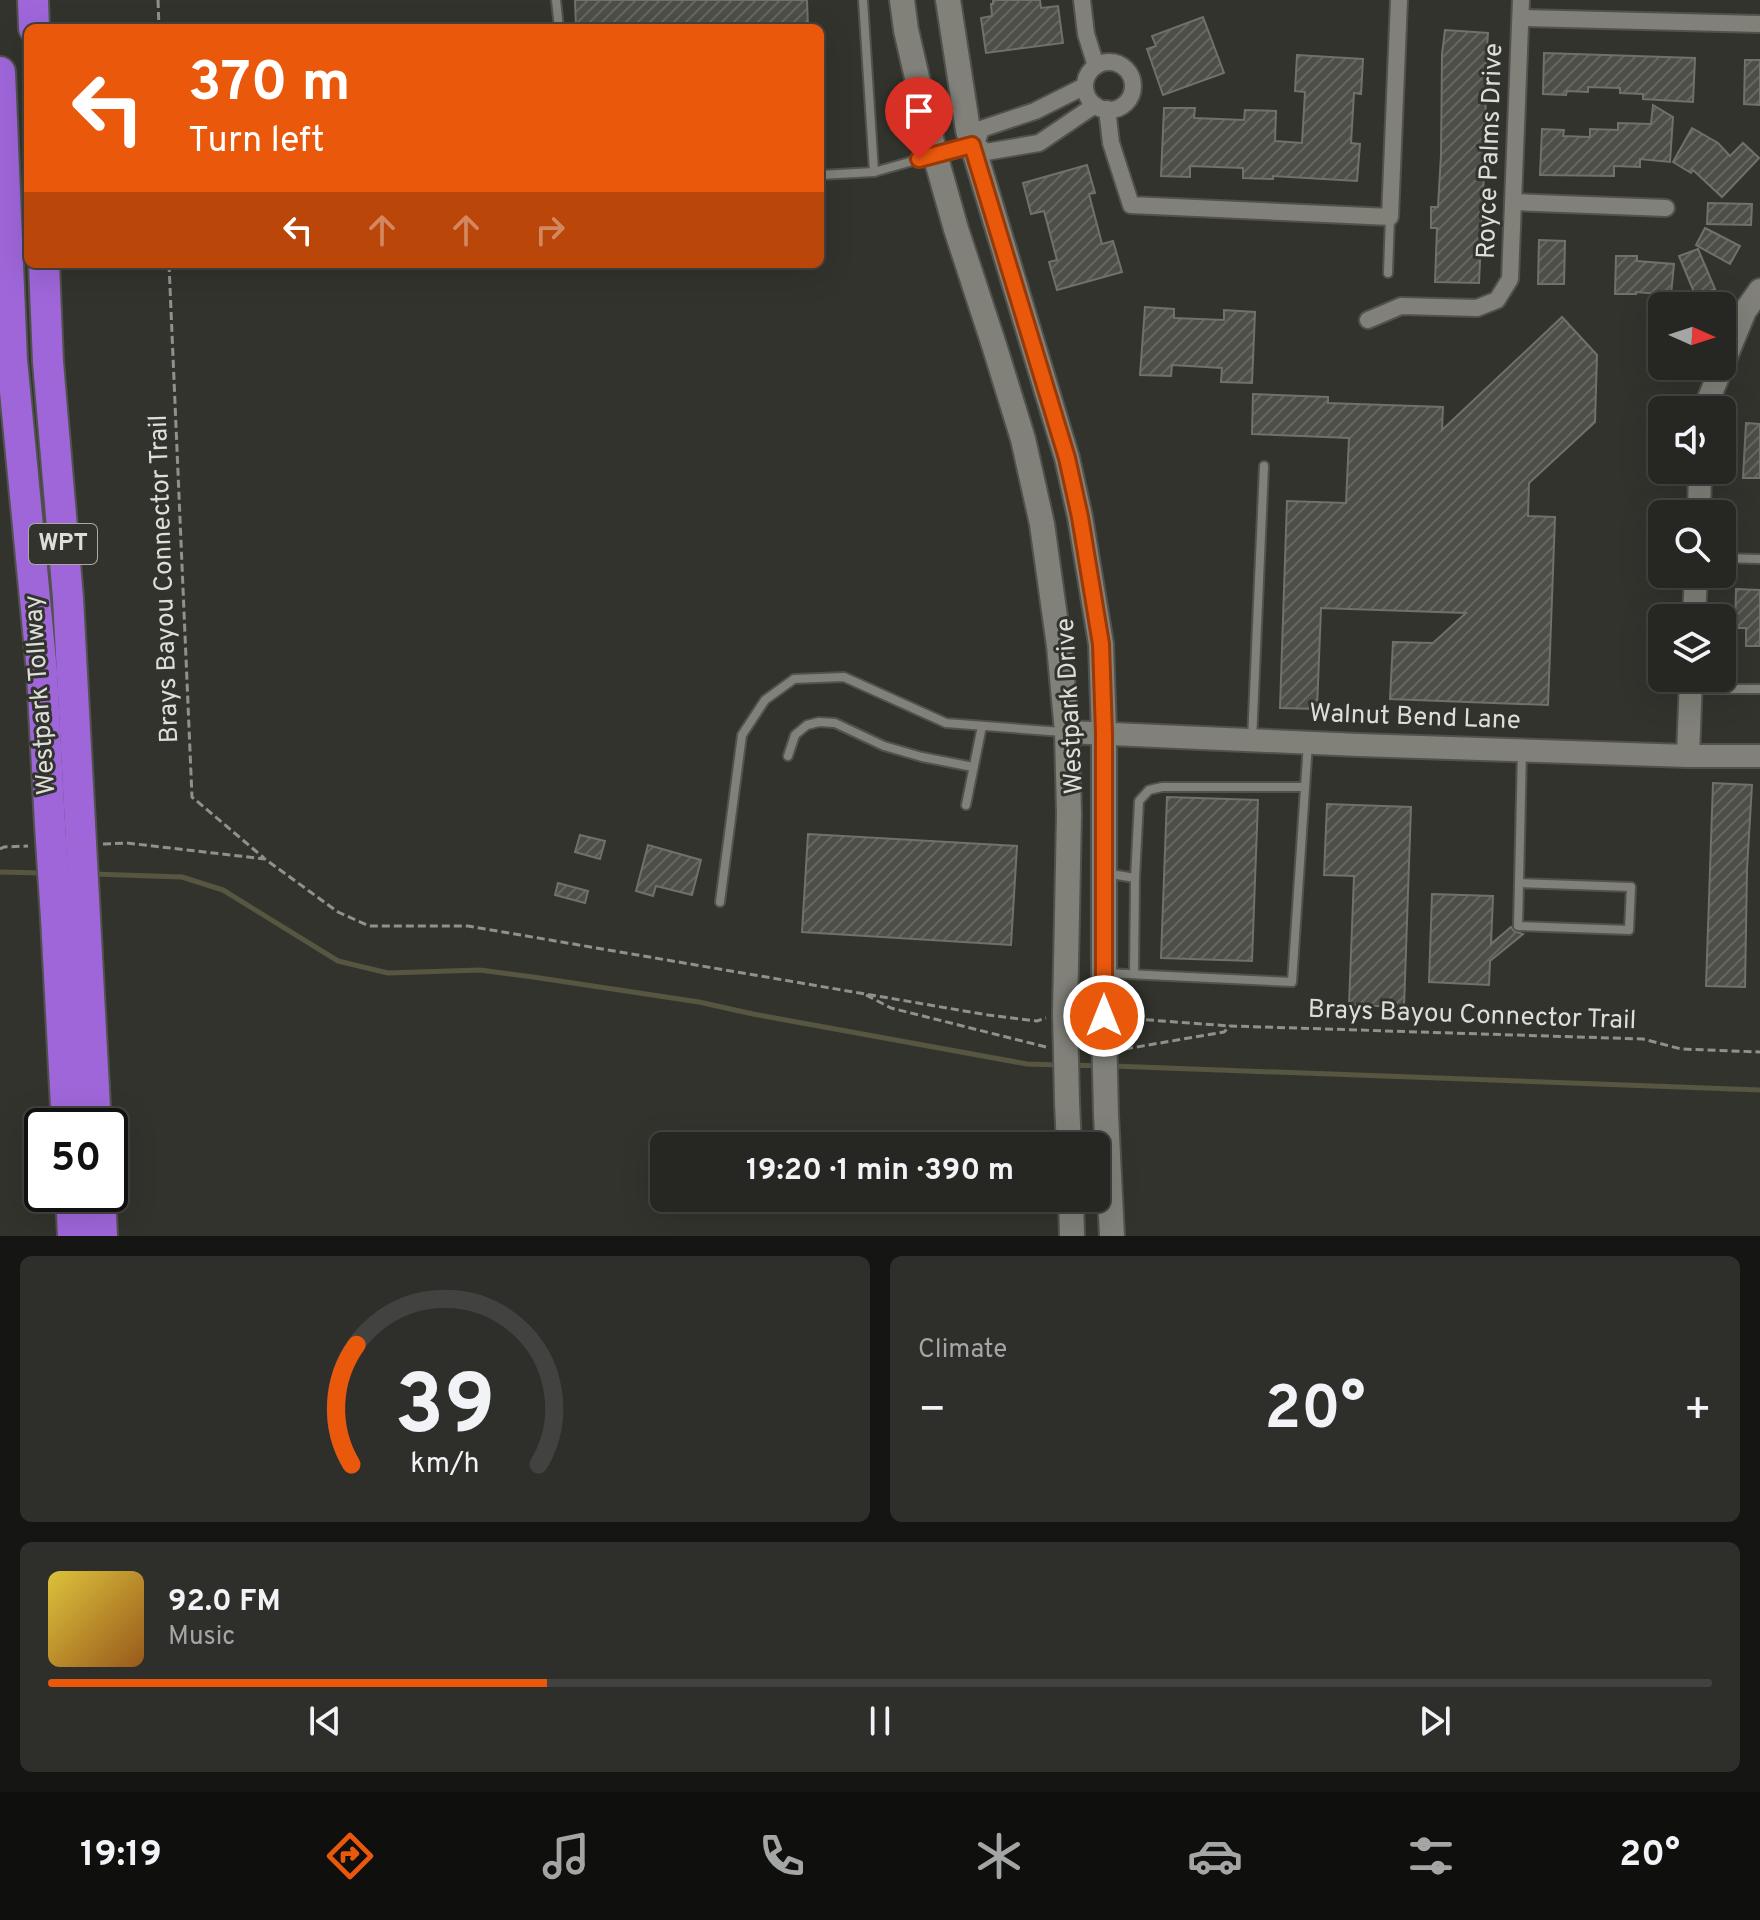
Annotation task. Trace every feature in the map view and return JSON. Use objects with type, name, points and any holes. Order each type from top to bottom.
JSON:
[{"type":"highway","points":[[33,0],[34,24]]},
{"type":"highway","name":"Westpark Tollway","points":[[0,72],[12,360],[42,672],[65,835]]},
{"type":"highway","name":"Westpark Tollway","points":[[44,268],[48,362],[68,598],[65,835],[70,918],[94,1108]]},
{"type":"highway","name":"Westpark Tollway","points":[[67,1108],[70,918]]},
{"type":"highway","points":[[63,1236],[66,1212]]},
{"type":"highway","points":[[70,1212],[73,1236]]},
{"type":"highway","points":[[101,1212],[102,1236]]},
{"type":"main road","name":"Westpark Drive","points":[[902,0],[935,155],[1023,439],[1042,524],[1067,732],[1069,814],[1065,1013],[1068,1132]]},
{"type":"main road","name":"Westpark Drive","points":[[948,0],[974,144],[1067,458],[1101,644],[1104,1023],[1112,1236]]},
{"type":"main road","points":[[994,345],[1030,333]]},
{"type":"main road","points":[[1042,524],[1080,517]]},
{"type":"main road","points":[[1071,1212],[1072,1236]]},
{"type":"street","points":[[1082,0],[1086,34],[1096,66]]},
{"type":"street","points":[[974,144],[986,152],[1039,143],[1101,107],[1118,108],[1125,104],[1133,89],[1129,73],[1117,63],[1096,66],[1085,86],[1086,93],[1101,107],[1131,205],[1390,217],[1399,0]]},
{"type":"street","name":"Royce Palms Drive","points":[[1368,320],[1401,306],[1477,308],[1497,300],[1510,279],[1521,0]]},
{"type":"street","points":[[1521,18],[1760,24]]},
{"type":"street","points":[[935,155],[974,144],[981,129],[1035,111],[1085,86]]},
{"type":"street","points":[[1513,202],[1666,208]]},
{"type":"street","points":[[1710,396],[1745,311],[1760,290]]},
{"type":"street","points":[[1688,756],[1691,692]]},
{"type":"street","name":"Walnut Bend Lane","points":[[1067,732],[1308,743],[1760,756]]},
{"type":"lane","points":[[556,0],[559,24]]},
{"type":"lane","points":[[863,0],[874,172]]},
{"type":"lane","points":[[824,175],[874,172],[935,155]]},
{"type":"lane","points":[[1388,273],[1390,217]]},
{"type":"lane","points":[[1252,741],[1264,466]]},
{"type":"lane","points":[[1736,558],[1760,559]]},
{"type":"lane","points":[[720,902],[742,735],[765,700],[794,679],[844,677],[946,723],[1067,732]]},
{"type":"lane","points":[[1736,687],[1760,689]]},
{"type":"lane","points":[[788,756],[795,735],[807,725],[819,722],[835,723],[884,746],[973,767]]},
{"type":"lane","points":[[966,805],[982,726]]},
{"type":"lane","points":[[1104,973],[1292,982],[1308,743]]},
{"type":"lane","points":[[1519,883],[1631,887],[1629,930],[1518,926],[1522,750]]},
{"type":"lane","points":[[1134,974],[1139,801],[1149,790],[1162,787],[1304,787]]},
{"type":"lane","points":[[1104,873],[1135,878]]},
{"type":"path","points":[[158,0],[159,24]]},
{"type":"path","name":"Brays Bayou Connector Trail","points":[[169,268],[192,797],[265,859],[338,912],[369,926],[468,926],[988,1015],[1037,1021],[1065,1013]]},
{"type":"path","name":"Brays Bayou Connector Trail","points":[[0,849],[65,835],[265,859]]},
{"type":"path","name":"Brays Bayou Connector Trail","points":[[862,993],[891,1008],[1043,1047],[1059,1048]]},
{"type":"path","name":"Brays Bayou Connector Trail","points":[[1104,1023],[1643,1039],[1681,1049],[1760,1052]]},
{"type":"path","name":"Brays Bayou Connector Trail","points":[[1122,1049],[1224,1032],[1230,1026]]},
{"type":"building","points":[[575,0],[807,0],[808,24],[576,24]]},
{"type":"building","points":[[993,0],[1040,0],[1041,8],[1058,6],[1063,43],[986,53],[981,18],[992,16]]},
{"type":"building","points":[[1203,17],[1224,73],[1163,95],[1147,49],[1156,46],[1152,36]]},
{"type":"building","points":[[1445,30],[1488,33],[1479,283],[1435,282],[1437,228],[1431,228],[1431,207],[1438,207]]},
{"type":"building","points":[[1544,53],[1695,58],[1693,102],[1643,99],[1643,94],[1620,93],[1620,88],[1588,87],[1588,92],[1543,94]]},
{"type":"building","points":[[1297,55],[1363,59],[1361,94],[1354,93],[1351,143],[1360,144],[1357,181],[1273,176],[1273,179],[1243,178],[1243,168],[1190,166],[1190,177],[1161,176],[1164,108],[1195,108],[1194,118],[1244,120],[1245,110],[1276,111],[1275,141],[1302,143],[1305,92],[1295,91]]},
{"type":"building","points":[[1745,60],[1760,60],[1760,105],[1744,104]]},
{"type":"building","points":[[1653,105],[1673,117],[1670,162],[1640,159],[1640,167],[1614,166],[1614,176],[1540,175],[1542,129],[1564,130],[1563,136],[1590,137],[1590,129],[1618,130],[1618,123],[1651,124]]},
{"type":"building","points":[[1692,128],[1718,143],[1730,156],[1743,143],[1759,158],[1722,197],[1693,170],[1691,173],[1673,162]]},
{"type":"building","points":[[1087,165],[1095,193],[1089,194],[1102,244],[1113,241],[1122,272],[1057,290],[1049,262],[1057,260],[1044,211],[1031,214],[1023,183]]},
{"type":"building","points":[[1708,203],[1752,204],[1751,225],[1707,224]]},
{"type":"building","points":[[1705,228],[1740,246],[1730,264],[1696,245]]},
{"type":"building","points":[[1539,240],[1565,241],[1564,284],[1538,284]]},
{"type":"building","points":[[1698,249],[1715,289],[1694,292],[1679,256]]},
{"type":"building","points":[[1616,256],[1637,256],[1637,261],[1674,264],[1671,292],[1615,294]]},
{"type":"building","points":[[1145,307],[1174,309],[1174,318],[1224,320],[1224,310],[1255,312],[1252,383],[1221,382],[1222,368],[1172,365],[1171,376],[1140,375]]},
{"type":"building","points":[[1562,317],[1597,355],[1595,422],[1529,483],[1528,516],[1555,517],[1548,705],[1390,699],[1393,642],[1433,643],[1466,613],[1321,608],[1317,709],[1280,708],[1287,501],[1346,503],[1349,438],[1252,434],[1253,394],[1328,397],[1328,403],[1443,407],[1442,430]]},
{"type":"building","points":[[1746,423],[1760,424],[1760,478],[1743,478]]},
{"type":"building","points":[[1736,589],[1760,590],[1760,646],[1746,646],[1746,628],[1736,628]]},
{"type":"building","points":[[1713,783],[1752,785],[1745,987],[1706,986]]},
{"type":"building","points":[[1167,797],[1258,800],[1252,961],[1161,958]]},
{"type":"building","points":[[1327,804],[1411,807],[1404,1007],[1349,1005],[1354,876],[1324,875]]},
{"type":"building","points":[[808,834],[1017,846],[1011,945],[802,932]]},
{"type":"building","points":[[580,835],[605,841],[600,859],[575,852]]},
{"type":"building","points":[[648,845],[701,860],[692,895],[656,886],[653,896],[636,891]]},
{"type":"building","points":[[558,883],[588,891],[585,903],[555,895]]},
{"type":"building","points":[[1432,894],[1493,896],[1491,944],[1511,927],[1523,934],[1490,961],[1489,985],[1429,982]]},
{"type":"waterway","points":[[0,872],[43,873]]},
{"type":"waterway","points":[[93,874],[182,877],[223,890],[338,961],[388,973],[480,970],[533,977],[699,1002],[1027,1064],[1059,1065]]},
{"type":"waterway","points":[[1073,1065],[1099,1066]]},
{"type":"waterway","points":[[1113,1066],[1760,1090]]},
{"type":"route","points":[[919,159],[972,145],[1067,458],[1080,517],[1101,644],[1104,1016]]}]
